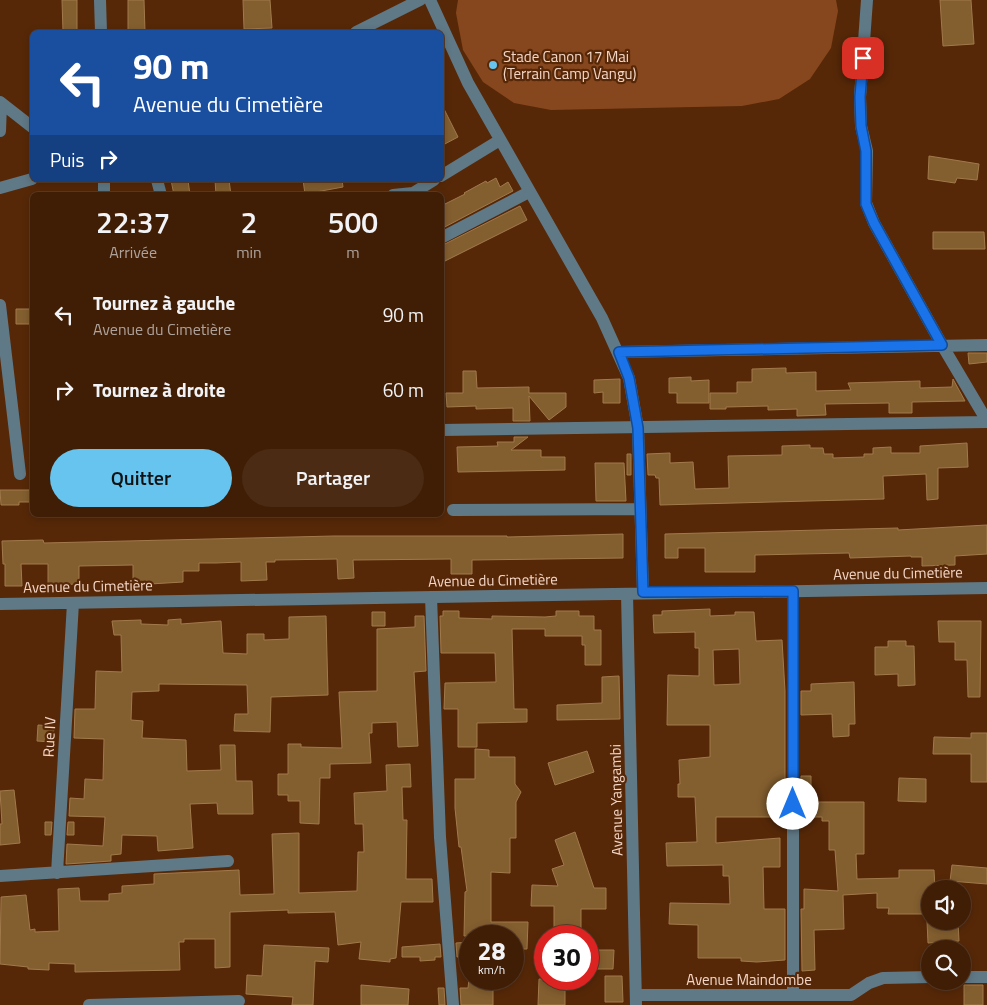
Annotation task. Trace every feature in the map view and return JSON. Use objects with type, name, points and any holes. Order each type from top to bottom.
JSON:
[{"type":"street","points":[[100,0],[101,30]]},
{"type":"street","points":[[360,30],[420,0]]},
{"type":"street","points":[[430,0],[444,30]]},
{"type":"street","points":[[444,430],[987,422],[874,223],[866,204],[866,151],[861,126],[860,97],[867,0]]},
{"type":"street","points":[[444,31],[468,83],[602,318],[619,352],[629,378],[638,428],[643,592]]},
{"type":"street","points":[[1,103],[30,125]]},
{"type":"street","points":[[0,131],[1,103]]},
{"type":"street","points":[[444,174],[500,140]]},
{"type":"street","points":[[0,188],[30,180]]},
{"type":"street","points":[[416,192],[431,182]]},
{"type":"street","points":[[444,236],[529,192]]},
{"type":"street","points":[[0,305],[1,331],[20,474]]},
{"type":"street","points":[[619,352],[987,345]]},
{"type":"street","points":[[453,510],[640,510]]},
{"type":"street","name":"Avenue du Cimetière","points":[[0,604],[627,594],[643,592],[987,588]]},
{"type":"street","points":[[793,591],[793,995]]},
{"type":"street","name":"Avenue Yangambi","points":[[627,594],[636,1000]]},
{"type":"street","points":[[431,597],[440,837],[453,1005]]},
{"type":"street","name":"Rue IV","points":[[57,873],[73,603]]},
{"type":"street","points":[[0,876],[228,861]]},
{"type":"street","points":[[851,1000],[869,983],[883,978],[921,977]]},
{"type":"street","points":[[971,977],[987,977]]},
{"type":"street","name":"Avenue Maindombe","points":[[636,1000],[793,995],[851,1000]]},
{"type":"street","points":[[89,1005],[239,1001]]},
{"type":"shaded area","points":[[458,0],[836,0],[838,11],[831,48],[810,79],[779,99],[742,106],[551,110],[514,103],[483,82],[463,50],[456,13]]},
{"type":"building","points":[[62,0],[77,0],[77,30],[63,30]]},
{"type":"building","points":[[128,0],[144,0],[145,30],[128,30]]},
{"type":"building","points":[[243,0],[270,0],[272,28],[244,29]]},
{"type":"building","points":[[940,0],[971,0],[974,44],[943,46]]},
{"type":"building","points":[[444,109],[458,137],[444,144]]},
{"type":"building","points":[[929,156],[979,164],[977,180],[957,178],[955,183],[928,179]]},
{"type":"building","points":[[496,178],[500,187],[508,182],[513,191],[444,227],[444,204],[486,181],[487,183]]},
{"type":"building","points":[[171,182],[188,182],[190,192],[173,192]]},
{"type":"building","points":[[215,182],[229,182],[231,192],[216,192]]},
{"type":"building","points":[[303,182],[342,182],[343,187],[305,192]]},
{"type":"building","points":[[520,206],[527,220],[444,262],[444,244]]},
{"type":"building","points":[[933,232],[984,232],[985,249],[933,249]]},
{"type":"building","points":[[16,309],[30,309],[30,324],[16,324]]},
{"type":"building","points":[[968,353],[987,353],[987,362],[969,364]]},
{"type":"building","points":[[786,368],[786,373],[816,372],[816,391],[851,390],[848,383],[920,381],[920,388],[952,387],[953,379],[965,401],[912,402],[912,413],[889,413],[889,403],[825,404],[826,415],[797,416],[797,409],[768,410],[768,406],[710,409],[710,393],[737,393],[737,382],[752,382],[752,369]]},
{"type":"building","points":[[463,371],[476,371],[477,388],[529,387],[529,393],[566,393],[566,407],[549,420],[529,396],[530,421],[513,421],[513,408],[476,409],[476,406],[447,407],[446,393],[463,393]]},
{"type":"building","points":[[691,377],[691,381],[709,380],[709,403],[677,403],[677,393],[669,393],[669,378]]},
{"type":"building","points":[[620,379],[620,403],[603,403],[603,392],[594,393],[594,380]]},
{"type":"building","points":[[514,437],[528,437],[511,450],[541,450],[541,457],[565,457],[565,470],[458,472],[457,447],[498,446],[497,442],[514,442]]},
{"type":"building","points":[[967,443],[968,467],[938,468],[938,499],[927,500],[926,474],[883,476],[884,499],[660,505],[659,478],[656,478],[655,475],[648,475],[647,454],[670,453],[670,463],[693,462],[695,489],[729,488],[728,456],[782,455],[782,446],[810,445],[810,448],[823,448],[824,454],[833,454],[833,458],[864,457],[864,454],[873,454],[873,448],[891,447],[891,453],[920,453],[920,446]]},
{"type":"building","points":[[627,454],[631,454],[631,475],[627,475]]},
{"type":"building","points":[[595,463],[624,463],[626,501],[596,501]]},
{"type":"building","points":[[0,490],[30,490],[30,502],[19,502],[19,505],[1,505]]},
{"type":"building","points":[[987,525],[987,554],[955,556],[955,565],[922,566],[922,557],[911,556],[850,558],[849,553],[755,555],[755,572],[705,572],[705,548],[678,548],[678,558],[665,558],[665,534],[898,528],[898,530]]},
{"type":"building","points":[[623,534],[623,558],[472,560],[472,574],[451,574],[451,559],[353,560],[354,578],[338,579],[337,559],[275,560],[275,562],[266,562],[267,580],[241,581],[241,562],[199,563],[199,571],[183,571],[183,582],[133,585],[133,565],[79,566],[79,584],[48,585],[48,564],[21,564],[22,586],[5,586],[2,541],[43,540],[44,543],[334,536],[507,537]]},
{"type":"building","points":[[710,609],[710,616],[735,615],[735,612],[754,612],[756,641],[782,640],[785,691],[785,817],[716,817],[716,843],[780,838],[780,867],[763,867],[764,909],[785,909],[785,960],[757,962],[741,961],[741,958],[698,958],[698,925],[669,924],[670,903],[730,904],[729,876],[723,876],[723,865],[667,866],[666,843],[697,842],[695,797],[678,797],[678,784],[680,784],[679,760],[710,757],[710,725],[667,725],[668,675],[699,676],[699,648],[695,648],[695,632],[654,633],[653,615],[662,615],[662,611]],"holes":[[[739,649],[740,684],[714,685],[713,650]]]},
{"type":"building","points":[[443,611],[459,611],[459,618],[492,619],[492,616],[545,617],[556,616],[556,611],[579,611],[579,616],[594,616],[594,630],[601,630],[601,665],[585,665],[585,645],[582,645],[582,636],[545,636],[545,629],[512,629],[514,709],[527,709],[527,722],[477,723],[477,747],[458,747],[458,709],[444,709],[445,683],[496,682],[495,653],[441,653],[440,616],[443,616]]},
{"type":"building","points":[[372,612],[385,612],[385,626],[372,626]]},
{"type":"building","points":[[326,616],[328,695],[271,697],[270,732],[234,731],[235,714],[248,714],[247,685],[159,684],[159,691],[132,692],[131,720],[143,721],[142,738],[186,740],[187,771],[221,770],[220,745],[235,745],[236,781],[252,781],[253,814],[218,814],[217,803],[190,804],[193,848],[158,851],[157,836],[122,835],[121,854],[111,855],[111,861],[66,864],[67,844],[103,846],[105,817],[69,816],[70,798],[84,799],[85,779],[103,780],[104,739],[74,738],[75,709],[95,709],[96,671],[122,672],[121,635],[114,635],[112,621],[141,620],[141,624],[168,625],[168,620],[181,619],[181,624],[221,621],[223,653],[247,654],[247,634],[264,634],[264,640],[289,639],[289,617]]},
{"type":"building","points":[[415,616],[424,616],[426,671],[414,672],[418,746],[398,747],[397,722],[372,723],[372,733],[369,733],[371,763],[330,764],[330,778],[320,778],[319,824],[300,823],[300,801],[288,801],[288,795],[278,795],[278,774],[288,774],[288,744],[301,744],[301,747],[342,748],[339,692],[377,691],[377,629],[415,627]]},
{"type":"building","points":[[938,621],[981,621],[980,697],[968,697],[967,660],[955,660],[955,642],[939,642]]},
{"type":"building","points":[[888,641],[906,641],[906,646],[914,646],[915,685],[898,686],[898,674],[875,675],[875,647],[888,647]]},
{"type":"building","points":[[619,676],[620,719],[557,720],[557,705],[602,703],[602,677]]},
{"type":"building","points":[[854,682],[855,724],[849,724],[849,736],[833,737],[832,714],[801,715],[801,691],[811,691],[811,684]]},
{"type":"building","points":[[38,725],[54,726],[53,742],[37,741]]},
{"type":"building","points":[[971,733],[987,733],[987,782],[971,782],[971,754],[933,754],[934,737],[971,738]]},
{"type":"building","points":[[475,749],[489,750],[489,757],[515,757],[515,784],[521,792],[516,802],[516,838],[510,838],[510,873],[491,872],[491,922],[528,922],[527,949],[524,949],[524,925],[464,925],[465,892],[467,891],[461,847],[459,847],[455,808],[455,779],[475,779]]},
{"type":"building","points":[[587,751],[594,772],[555,785],[548,763]]},
{"type":"building","points":[[410,764],[411,787],[402,787],[403,820],[407,820],[406,879],[432,879],[433,902],[401,902],[396,958],[390,959],[390,962],[359,959],[361,942],[338,945],[335,912],[288,913],[288,910],[230,912],[230,967],[215,968],[215,939],[184,939],[184,942],[179,942],[180,970],[75,972],[75,964],[49,963],[49,970],[28,969],[28,967],[0,964],[1,897],[26,895],[30,930],[35,929],[35,932],[59,931],[58,889],[79,888],[80,901],[109,901],[109,894],[122,893],[122,886],[154,884],[154,874],[239,870],[240,895],[274,894],[272,834],[299,833],[299,893],[357,891],[358,852],[364,852],[363,824],[355,824],[354,793],[387,791],[386,765]]},
{"type":"building","points":[[801,776],[811,776],[811,802],[864,802],[864,854],[856,854],[857,879],[899,878],[899,870],[934,870],[935,880],[921,880],[921,914],[888,914],[889,908],[877,908],[877,893],[843,895],[844,929],[814,930],[815,970],[802,971],[801,909],[804,909],[804,889],[838,891],[835,850],[829,850],[829,821],[822,821],[822,817],[801,817]]},
{"type":"building","points":[[899,778],[926,779],[926,802],[898,801]]},
{"type":"building","points":[[14,790],[20,843],[0,845],[0,824],[2,824],[0,791]]},
{"type":"building","points":[[45,822],[52,822],[51,835],[45,835]]},
{"type":"building","points":[[68,822],[74,822],[74,835],[67,835]]},
{"type":"building","points":[[575,832],[594,888],[606,888],[606,909],[581,909],[581,925],[554,925],[554,906],[531,906],[532,885],[558,886],[552,869],[564,865],[555,840]]},
{"type":"building","points":[[952,865],[987,868],[987,884],[971,883],[971,880],[950,880]]},
{"type":"building","points":[[927,930],[958,930],[959,940],[928,940]]},
{"type":"building","points":[[456,943],[459,943],[459,957],[457,957]]},
{"type":"building","points":[[440,944],[441,957],[435,957],[435,960],[420,961],[420,957],[402,957],[402,947]]},
{"type":"building","points":[[264,945],[329,948],[328,962],[315,961],[313,1005],[292,1005],[293,997],[246,994],[247,975],[262,976]]},
{"type":"building","points":[[599,950],[614,950],[613,969],[599,969]]},
{"type":"building","points":[[605,976],[622,976],[623,1002],[605,1002]]},
{"type":"building","points":[[361,985],[409,989],[408,1005],[361,1005]]},
{"type":"building","points":[[971,985],[983,985],[983,1005],[964,1005],[964,990],[971,990]]},
{"type":"building","points":[[438,988],[444,988],[445,1005],[439,1005]]},
{"type":"building","points":[[460,990],[493,990],[493,1005],[461,1005]]},
{"type":"building","points":[[539,990],[565,990],[565,1005],[538,1005]]},
{"type":"place","name":"Stade Canon 17 Mai (Terrain Camp Vangu)","points":[[493,65]]},
{"type":"route","points":[[793,804],[793,591],[643,592],[638,428],[629,378],[619,352],[942,345],[874,223],[866,204],[866,151],[861,126],[860,97],[863,58]]}]
